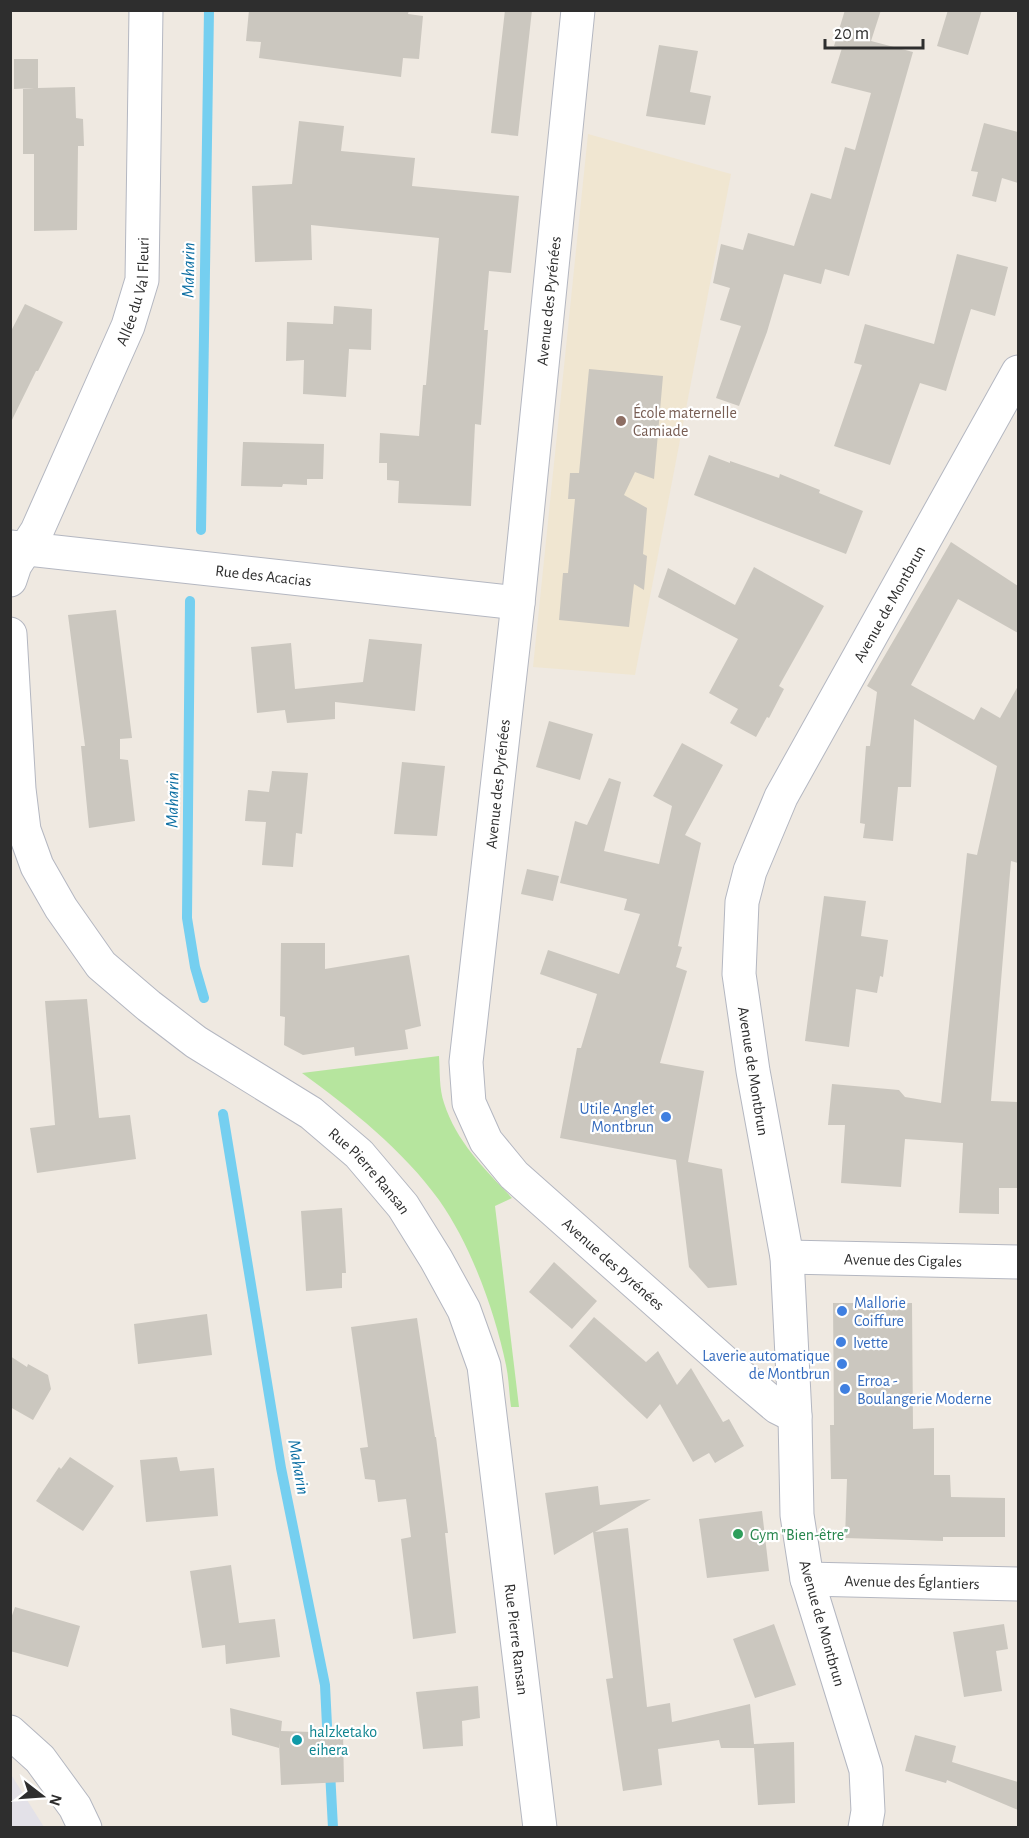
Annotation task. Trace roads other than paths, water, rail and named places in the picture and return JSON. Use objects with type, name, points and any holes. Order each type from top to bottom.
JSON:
[{"type":"street","name":"Allée du Val Fleuri","points":[[18,548],[36,531],[128,326],[142,280],[146,10]]},
{"type":"street","name":"Avenue des Pyrénées","points":[[578,10],[518,603],[466,1062],[469,1103],[486,1141],[514,1175],[738,1374],[777,1407],[795,1416]]},
{"type":"street","name":"Avenue de Montbrun","points":[[865,1827],[868,1810],[866,1770],[807,1579],[797,1515],[795,1416],[787,1257],[753,1071],[739,974],[742,902],[750,872],[781,797],[1018,372]]},
{"type":"street","points":[[10,580],[18,548]]},
{"type":"street","name":"Rue des Acacias","points":[[18,548],[518,603]]},
{"type":"street","name":"Rue Pierre Ransan","points":[[10,634],[19,789],[24,830],[37,866],[61,908],[101,965],[149,1006],[196,1041],[311,1113],[359,1154],[403,1206],[464,1310],[484,1366],[540,1827]]},
{"type":"street","name":"Avenue des Cigales","points":[[787,1257],[1018,1262]]},
{"type":"street","name":"Avenue des Églantiers","points":[[807,1579],[1018,1584]]},
{"type":"street","points":[[10,1732],[40,1759],[75,1807],[85,1827]]},
{"type":"waterway","name":"Maharin","points":[[201,530],[209,10]]},
{"type":"waterway","name":"Maharin","points":[[190,601],[187,918],[195,967],[204,998]]},
{"type":"waterway","name":"Maharin","points":[[223,1114],[281,1468],[325,1685],[328,1746]]},
{"type":"waterway","name":"Maharin","points":[[330,1771],[333,1828]]},
{"type":"place","name":"École maternelle Camiade","points":[[621,421]]},
{"type":"place","name":"Utile Anglet Montbrun","points":[[666,1117]]},
{"type":"place","name":"Mallorie Coiffure","points":[[842,1311]]},
{"type":"place","name":"Ivette","points":[[841,1342]]},
{"type":"place","name":"Laverie automatique de Montbrun","points":[[842,1364]]},
{"type":"place","name":"Erroa - Boulangerie Moderne","points":[[845,1389]]},
{"type":"place","name":"Gym \"Bien-être\"","points":[[738,1534]]},
{"type":"place","name":"halzketako eihera","points":[[297,1740]]}]
